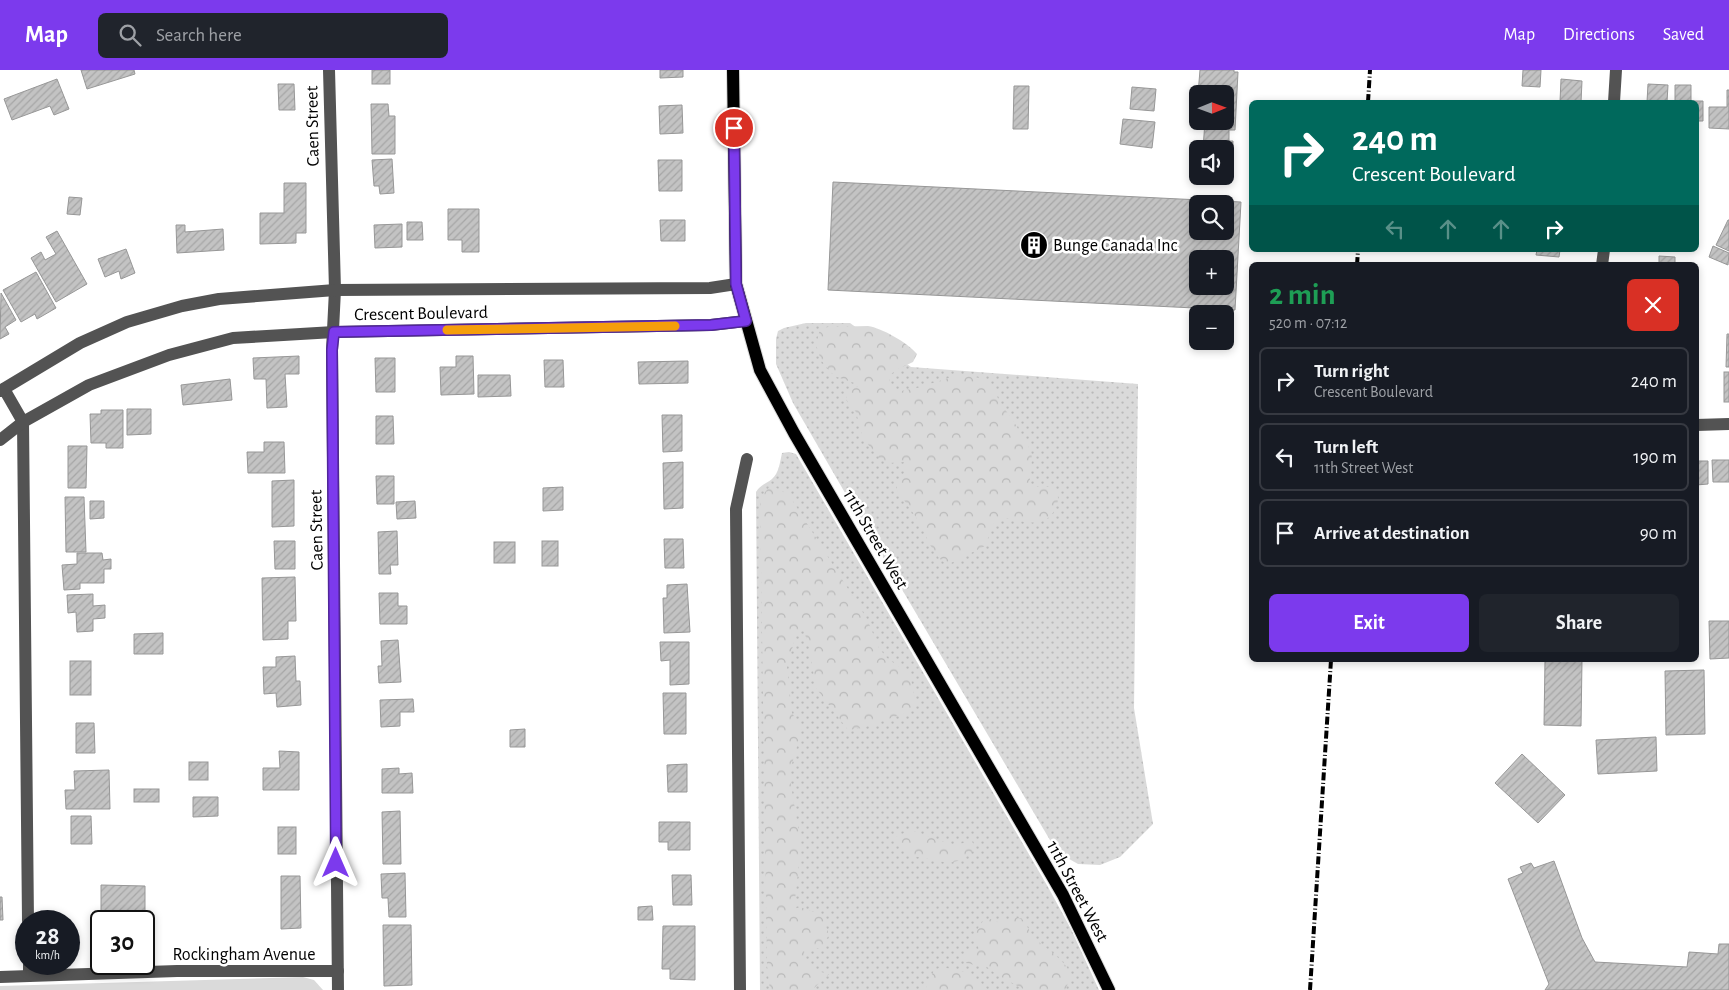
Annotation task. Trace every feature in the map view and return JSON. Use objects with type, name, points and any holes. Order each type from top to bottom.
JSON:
[{"type":"main road","name":"11th Street West","points":[[733,70],[736,284],[760,370],[779,406],[1063,895],[1109,990]]},
{"type":"street","name":"Caen Street","points":[[329,70],[335,290],[332,350],[338,990]]},
{"type":"street","points":[[1614,100],[1616,70]]},
{"type":"street","name":"Crescent Boulevard","points":[[2,390],[80,343],[127,322],[182,306],[219,299],[335,290],[710,288],[736,284]]},
{"type":"street","name":"Crescent Boulevard","points":[[0,440],[23,422],[89,385],[169,355],[233,338],[334,332],[711,325],[746,321]]},
{"type":"street","points":[[2,390],[23,422],[28,910]]},
{"type":"street","points":[[1699,425],[1729,424]]},
{"type":"street","points":[[740,990],[736,509],[747,459]]},
{"type":"street","name":"Rockingham Avenue","points":[[80,970],[338,971]]},
{"type":"street","name":"Rockingham Avenue","points":[[0,977],[15,973]]},
{"type":"green space","points":[[806,323],[850,323],[911,367],[1138,384],[1134,708],[1153,824],[1120,857],[1100,865],[1078,864],[1057,852],[848,498],[793,403],[776,364],[776,339],[778,331]]},
{"type":"green space","points":[[874,327],[908,345],[917,354],[913,362],[891,374],[889,382],[894,390],[901,391],[917,388],[955,376],[971,376],[987,380],[993,386],[999,401],[1031,451],[1032,460],[1029,476],[1031,484],[1038,487],[1055,487],[1058,498],[1055,509],[1050,516],[1045,520],[1031,523],[1002,518],[994,523],[985,546],[947,565],[939,558],[930,545],[920,523],[897,490],[897,481],[904,473],[905,462],[889,463],[881,460],[866,442],[862,435],[856,412],[846,400],[847,392],[860,385],[837,377],[830,372],[821,360],[816,345],[820,329]]},
{"type":"green space","points":[[782,453],[796,454],[1048,887],[1071,929],[1099,990],[760,990],[756,492],[776,474]]},
{"type":"green space","points":[[771,485],[789,495],[867,619],[879,648],[887,658],[909,674],[915,703],[906,713],[862,728],[848,730],[816,688],[809,647],[803,628],[796,635],[787,667],[792,713],[802,729],[789,774],[801,844],[794,909],[800,907],[822,915],[829,935],[821,948],[804,950],[805,962],[813,970],[829,974],[812,990],[770,990],[767,966],[760,498]]},
{"type":"green space","points":[[911,830],[955,846],[971,840],[976,848],[962,860],[949,863],[908,855],[893,838]]},
{"type":"green space","points":[[1021,918],[1035,938],[1069,970],[1069,981],[1065,990],[1025,990],[996,974],[983,964],[966,963],[963,955],[968,949],[979,950],[974,934],[983,921],[991,919],[998,922]]},
{"type":"green space","points":[[942,967],[965,972],[979,981],[988,990],[924,990],[934,970]]},
{"type":"green space","points":[[303,977],[314,980],[323,990],[0,990],[0,986]]},
{"type":"building","points":[[81,70],[134,70],[135,74],[87,89]]},
{"type":"building","points":[[372,70],[390,70],[390,84],[372,84]]},
{"type":"building","points":[[660,70],[683,70],[683,77],[660,78]]},
{"type":"building","points":[[1200,70],[1234,70],[1234,72],[1238,72],[1235,130],[1234,85],[1199,85]]},
{"type":"building","points":[[1523,70],[1541,70],[1540,87],[1522,86]]},
{"type":"building","points":[[57,79],[69,109],[54,115],[50,106],[12,120],[4,99]]},
{"type":"building","points":[[1561,79],[1582,81],[1581,100],[1560,100]]},
{"type":"building","points":[[278,84],[294,84],[295,110],[279,110]]},
{"type":"building","points":[[1648,84],[1668,85],[1667,100],[1647,100]]},
{"type":"building","points":[[1675,85],[1691,85],[1691,100],[1675,100]]},
{"type":"building","points":[[1014,86],[1029,86],[1028,129],[1013,129]]},
{"type":"building","points":[[1132,87],[1156,89],[1154,111],[1130,109]]},
{"type":"building","points":[[1727,90],[1729,90],[1729,129],[1709,128],[1709,107],[1727,107]]},
{"type":"building","points":[[1699,101],[1703,101],[1703,121],[1699,121]]},
{"type":"building","points":[[371,104],[388,104],[389,116],[395,116],[395,154],[372,154]]},
{"type":"building","points":[[682,105],[683,133],[660,134],[659,106]]},
{"type":"building","points":[[1123,119],[1155,122],[1152,148],[1120,144]]},
{"type":"building","points":[[1204,130],[1229,130],[1229,140],[1204,140]]},
{"type":"building","points":[[392,159],[394,193],[380,194],[379,186],[374,186],[372,160]]},
{"type":"building","points":[[658,160],[682,160],[682,191],[659,191]]},
{"type":"building","name":"Bunge Canada Inc","points":[[833,182],[1189,199],[1189,240],[1234,240],[1234,202],[1241,202],[1235,310],[1234,305],[1189,305],[1189,308],[828,290]]},
{"type":"building","points":[[284,183],[306,183],[306,233],[296,233],[296,243],[260,244],[260,213],[284,213]]},
{"type":"building","points":[[69,197],[82,198],[80,215],[67,214]]},
{"type":"building","points":[[448,209],[479,209],[479,252],[462,252],[462,240],[448,240]]},
{"type":"building","points":[[660,220],[685,220],[685,241],[661,241]]},
{"type":"building","points":[[1729,220],[1729,251],[1716,245]]},
{"type":"building","points":[[407,222],[422,222],[423,240],[407,240]]},
{"type":"building","points":[[402,224],[402,247],[375,248],[374,225]]},
{"type":"building","points":[[176,225],[185,225],[185,232],[223,229],[224,250],[177,253]]},
{"type":"building","points":[[57,231],[87,284],[56,302],[31,258],[41,252],[45,260],[56,254],[46,237]]},
{"type":"building","points":[[1713,246],[1729,253],[1728,265],[1709,257]]},
{"type":"building","points":[[126,249],[135,273],[121,279],[119,271],[105,277],[98,259]]},
{"type":"building","points":[[1537,252],[1560,252],[1559,257],[1536,255]]},
{"type":"building","points":[[1659,256],[1675,257],[1675,262],[1659,262]]},
{"type":"building","points":[[36,272],[56,308],[37,319],[35,314],[21,322],[3,290]]},
{"type":"building","points":[[1,293],[16,320],[5,327],[9,334],[0,339]]},
{"type":"building","points":[[1727,334],[1729,334],[1729,367],[1726,367]]},
{"type":"building","points":[[299,356],[299,374],[285,374],[287,407],[267,408],[266,379],[254,379],[253,358]]},
{"type":"building","points":[[456,356],[473,356],[474,394],[441,395],[440,367],[456,367]]},
{"type":"building","points":[[375,358],[395,358],[395,392],[376,392]]},
{"type":"building","points":[[544,360],[563,360],[564,387],[545,387]]},
{"type":"building","points":[[688,361],[688,383],[639,384],[638,362]]},
{"type":"building","points":[[1724,372],[1729,372],[1729,402],[1724,402]]},
{"type":"building","points":[[478,375],[510,375],[511,396],[478,397]]},
{"type":"building","points":[[230,379],[232,400],[183,405],[181,385]]},
{"type":"building","points":[[127,409],[151,409],[151,434],[127,435]]},
{"type":"building","points":[[101,410],[123,410],[123,448],[106,448],[106,443],[91,443],[90,414],[101,414]]},
{"type":"building","points":[[662,415],[682,415],[682,451],[663,452]]},
{"type":"building","points":[[376,416],[393,416],[394,444],[376,444]]},
{"type":"building","points":[[264,442],[284,442],[285,473],[248,473],[247,452],[264,452]]},
{"type":"building","points":[[68,446],[87,446],[86,488],[68,488]]},
{"type":"building","points":[[1712,460],[1729,460],[1729,482],[1713,482]]},
{"type":"building","points":[[1699,461],[1708,461],[1708,484],[1699,485]]},
{"type":"building","points":[[683,462],[683,508],[664,509],[663,463]]},
{"type":"building","points":[[376,476],[394,476],[394,504],[377,504]]},
{"type":"building","points":[[294,480],[294,526],[272,527],[272,481]]},
{"type":"building","points":[[563,487],[563,510],[543,511],[543,488]]},
{"type":"building","points":[[65,497],[84,497],[86,552],[66,552]]},
{"type":"building","points":[[90,501],[104,501],[104,518],[90,519]]},
{"type":"building","points":[[415,501],[416,518],[397,519],[396,502]]},
{"type":"building","points":[[397,531],[398,565],[390,565],[391,574],[379,574],[378,532]]},
{"type":"building","points":[[664,539],[683,539],[684,568],[665,568]]},
{"type":"building","points":[[274,541],[295,541],[295,569],[275,569]]},
{"type":"building","points":[[542,541],[558,541],[558,566],[542,566]]},
{"type":"building","points":[[494,542],[515,542],[515,563],[494,563]]},
{"type":"building","points":[[77,553],[102,553],[103,560],[111,559],[111,569],[104,569],[104,583],[80,583],[80,589],[64,590],[62,565],[77,564]]},
{"type":"building","points":[[295,577],[296,621],[288,621],[288,639],[263,640],[262,578]]},
{"type":"building","points":[[687,584],[690,632],[664,633],[663,598],[667,598],[667,585]]},
{"type":"building","points":[[379,593],[398,593],[398,606],[407,606],[407,624],[380,624]]},
{"type":"building","points":[[93,594],[93,606],[105,605],[105,618],[93,619],[93,631],[77,632],[76,612],[68,613],[67,595]]},
{"type":"building","points":[[1709,621],[1729,621],[1729,658],[1710,659]]},
{"type":"building","points":[[163,633],[163,654],[134,654],[134,634]]},
{"type":"building","points":[[398,640],[401,682],[379,683],[378,666],[382,666],[381,641]]},
{"type":"building","points":[[660,642],[689,642],[689,684],[670,685],[670,660],[661,661]]},
{"type":"building","points":[[295,656],[296,681],[300,681],[301,705],[277,707],[276,693],[264,694],[263,667],[276,667],[276,657]]},
{"type":"building","points":[[70,661],[91,661],[91,695],[70,695]]},
{"type":"building","points":[[1545,662],[1582,662],[1581,726],[1544,725]]},
{"type":"building","points":[[1704,670],[1705,734],[1666,735],[1665,671]]},
{"type":"building","points":[[663,693],[686,693],[686,734],[664,734]]},
{"type":"building","points":[[413,699],[414,712],[400,712],[400,726],[381,727],[380,700]]},
{"type":"building","points":[[76,723],[94,723],[95,753],[76,753]]},
{"type":"building","points":[[525,729],[525,747],[510,747],[510,730]]},
{"type":"building","points":[[1656,737],[1657,771],[1598,774],[1596,740]]},
{"type":"building","points":[[279,751],[299,752],[299,790],[263,790],[263,768],[280,768]]},
{"type":"building","points":[[1522,754],[1565,795],[1538,823],[1495,783]]},
{"type":"building","points":[[189,762],[208,762],[208,780],[189,780]]},
{"type":"building","points":[[687,764],[687,792],[668,792],[667,765]]},
{"type":"building","points":[[399,768],[399,774],[412,773],[413,793],[382,793],[382,769]]},
{"type":"building","points":[[109,770],[110,809],[66,809],[65,790],[75,790],[74,771]]},
{"type":"building","points":[[134,789],[159,789],[159,802],[134,802]]},
{"type":"building","points":[[193,797],[218,797],[218,816],[193,817]]},
{"type":"building","points":[[400,811],[401,864],[383,864],[382,812]]},
{"type":"building","points":[[71,816],[91,816],[92,844],[71,844]]},
{"type":"building","points":[[659,822],[690,822],[690,850],[668,850],[668,842],[659,842]]},
{"type":"building","points":[[278,827],[296,827],[296,854],[278,854]]},
{"type":"building","points":[[1554,861],[1582,938],[1595,962],[1687,967],[1689,952],[1718,954],[1719,944],[1729,944],[1729,990],[1545,990],[1549,984],[1508,879],[1523,873],[1520,867],[1531,863],[1534,868]]},
{"type":"building","points":[[405,873],[406,917],[389,917],[388,898],[382,898],[381,874]]},
{"type":"building","points":[[672,875],[691,875],[692,905],[673,905]]},
{"type":"building","points":[[281,876],[300,876],[301,928],[281,929]]},
{"type":"building","points":[[101,885],[145,886],[145,910],[101,910]]},
{"type":"building","points":[[0,897],[2,897],[3,920],[0,920]]},
{"type":"building","points":[[652,906],[653,920],[638,920],[638,907]]},
{"type":"building","points":[[383,925],[411,925],[412,985],[384,986]]},
{"type":"building","points":[[663,926],[695,926],[695,980],[670,979],[670,969],[662,969]]},
{"type":"railway","points":[[1368,100],[1370,70]]},
{"type":"railway","points":[[1357,262],[1358,252]]},
{"type":"railway","points":[[1310,990],[1331,662]]},
{"type":"slow traffic","points":[[447,330],[675,326]]},
{"type":"place","name":"Bunge Canada Inc","points":[[1034,245]]},
{"type":"route","points":[[336,863],[332,350],[334,332],[711,325],[746,321],[736,284],[734,128]]}]
